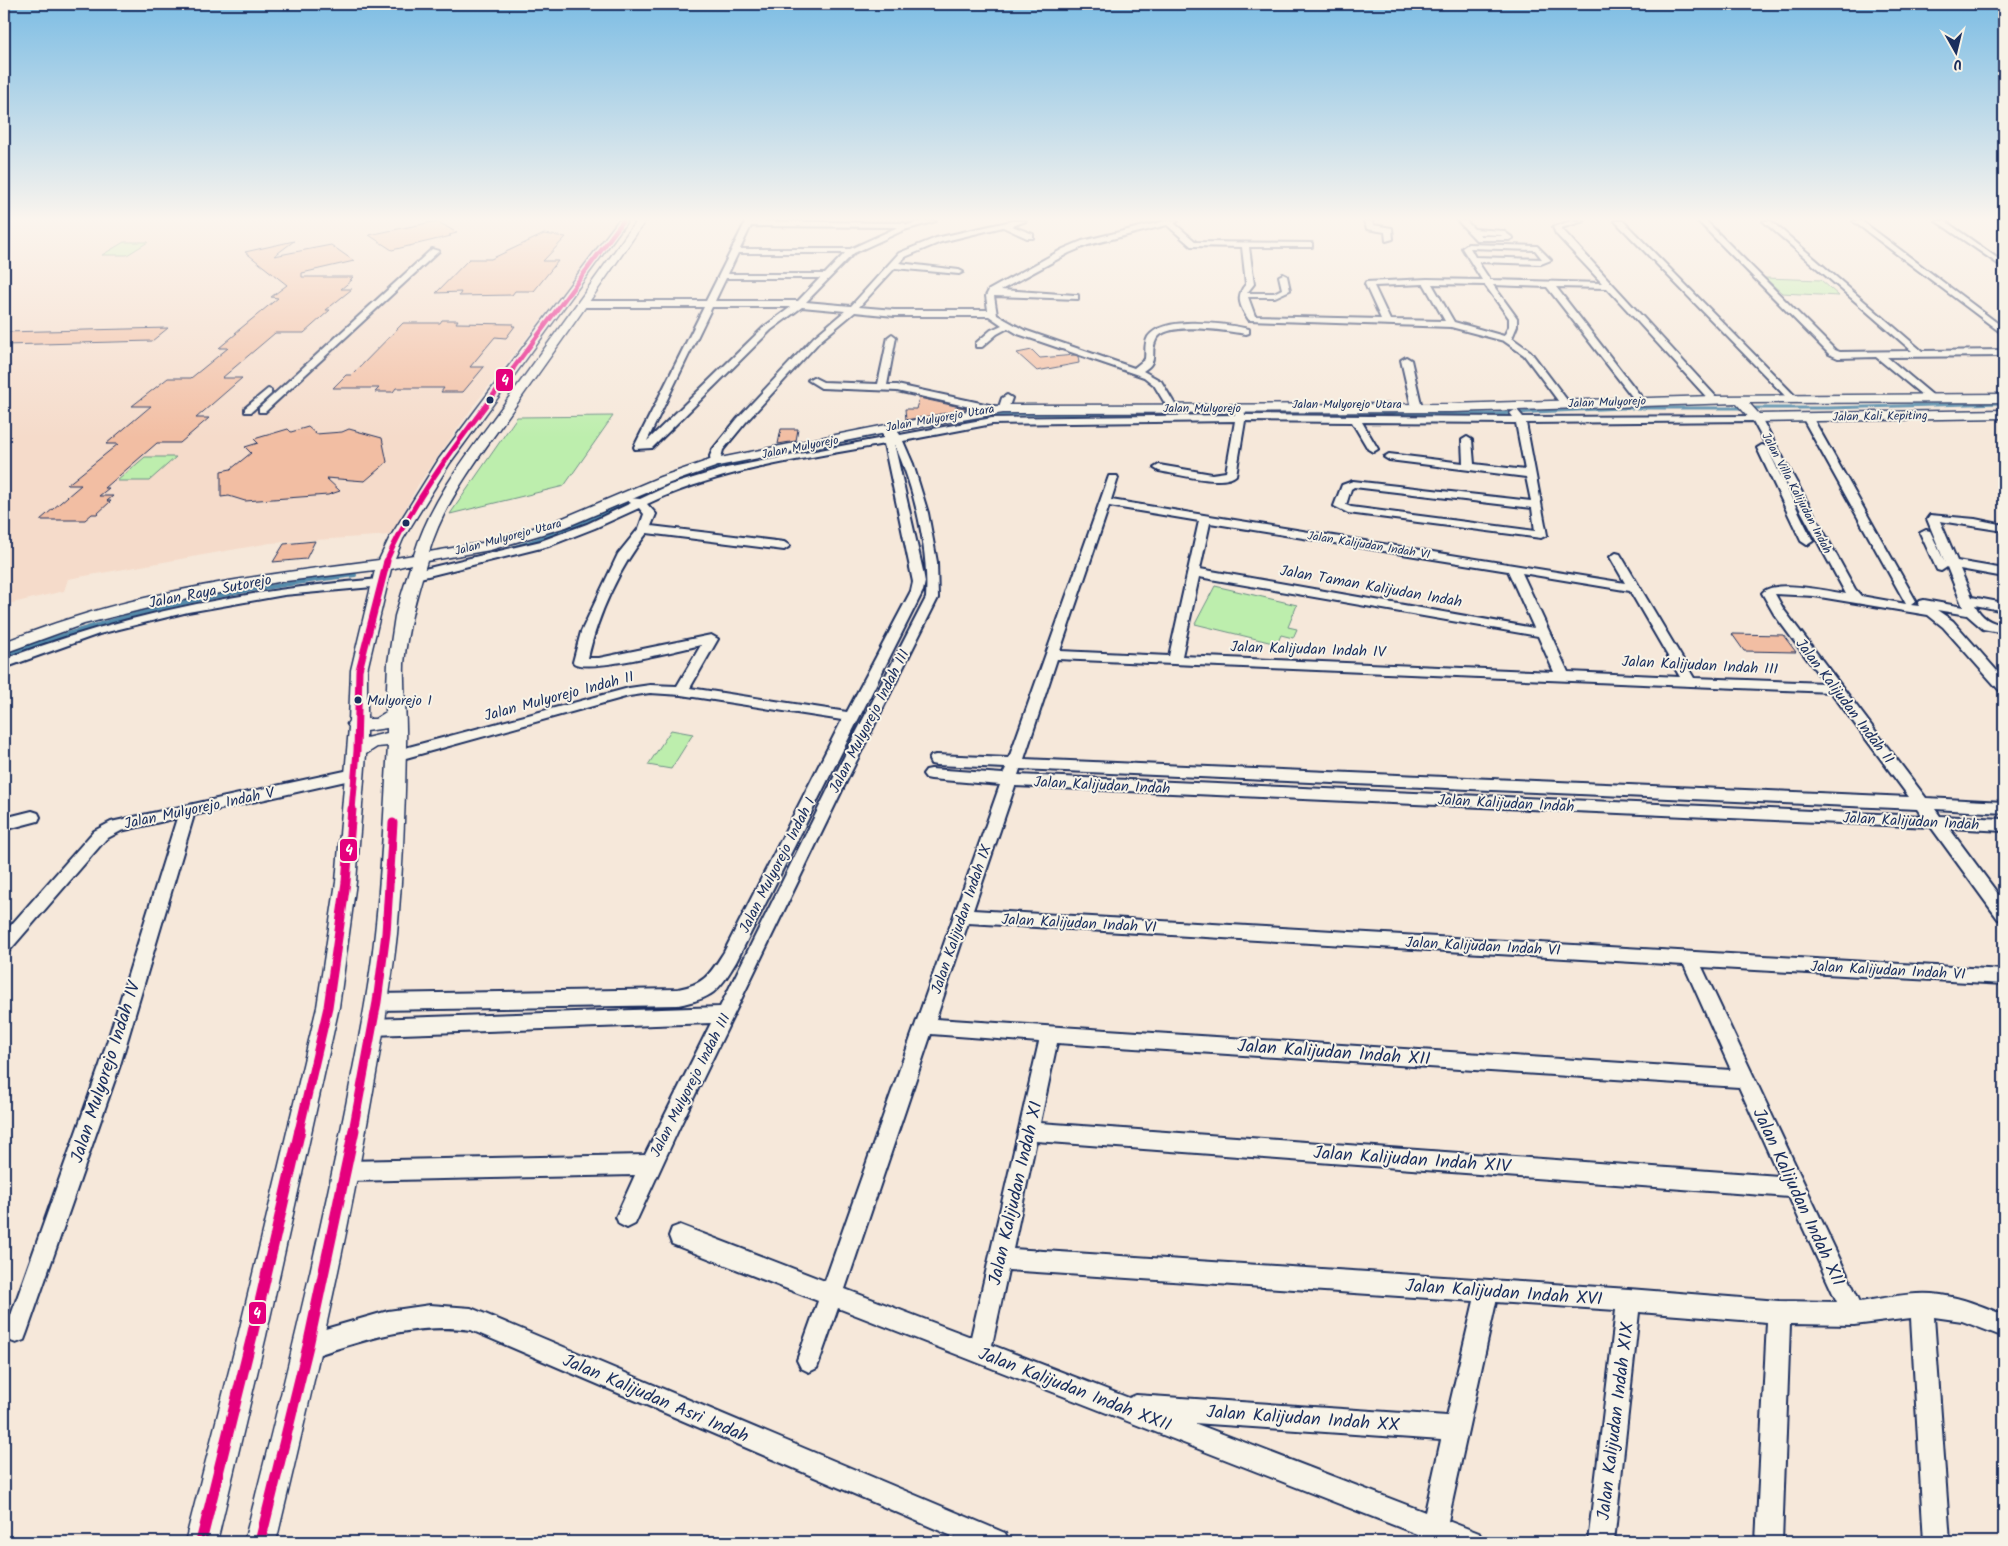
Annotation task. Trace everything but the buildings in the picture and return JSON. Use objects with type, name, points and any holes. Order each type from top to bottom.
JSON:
[{"type":"main road","points":[[201,1542],[252,1336],[328,1006],[346,882],[356,751],[359,670],[382,573],[396,539],[444,462],[569,293]]},
{"type":"main road","points":[[260,1542],[308,1346],[346,1172],[372,1027],[395,1002],[387,924],[396,748],[396,663],[403,616],[427,535],[439,509],[480,447],[589,293]]},
{"type":"main road","name":"Jalan Mulyorejo","points":[[419,567],[464,552],[566,529],[633,500],[697,468],[715,463],[891,435],[1002,406],[1078,414],[1358,414],[1417,408],[1515,414],[1564,402],[1714,400],[1749,411],[1793,399],[2004,398]]},
{"type":"main road","name":"Jalan Kali Kepiting","points":[[1749,411],[1807,417],[2004,414]]},
{"type":"main road","points":[[427,535],[440,546],[464,552]]},
{"type":"main road","name":"Jalan Raya Sutorejo","points":[[4,648],[78,621],[143,612],[278,577],[322,579],[419,567]]},
{"type":"main road","points":[[356,724],[371,727],[384,724],[395,714]]},
{"type":"main road","points":[[356,751],[370,742],[384,739],[396,748]]},
{"type":"street","points":[[248,410],[378,293]]},
{"type":"street","points":[[262,410],[389,293]]},
{"type":"street","points":[[715,293],[638,446],[648,446],[768,328],[800,304],[811,293]]},
{"type":"street","points":[[715,463],[718,449],[742,420],[817,339],[854,308],[867,293]]},
{"type":"street","points":[[991,293],[990,296],[993,316],[1008,325],[1021,332],[1090,356],[1138,370],[1158,383],[1167,413]]},
{"type":"street","points":[[1011,293],[1076,297]]},
{"type":"street","points":[[1279,293],[1275,295],[1243,295],[1252,318],[1452,324],[1507,339],[1527,353],[1564,402]]},
{"type":"street","points":[[1373,293],[1386,321]]},
{"type":"street","points":[[1433,293],[1452,324]]},
{"type":"street","points":[[1495,293],[1513,318],[1513,326],[1507,339]]},
{"type":"street","points":[[1556,293],[1640,401]]},
{"type":"street","points":[[1616,293],[1714,400]]},
{"type":"street","points":[[1690,293],[1793,399]]},
{"type":"street","points":[[1774,293],[1832,352],[1847,356],[2004,353]]},
{"type":"street","points":[[1850,293],[1920,354]]},
{"type":"street","points":[[1953,293],[2004,332]]},
{"type":"street","points":[[581,304],[800,304],[913,314],[992,313]]},
{"type":"street","points":[[979,345],[994,332],[1008,325]]},
{"type":"street","points":[[1138,370],[1150,360],[1151,339],[1154,334],[1164,330],[1194,326],[1246,331]]},
{"type":"street","points":[[882,386],[892,337]]},
{"type":"street","points":[[1880,356],[1931,398]]},
{"type":"street","points":[[1406,360],[1417,408]]},
{"type":"street","points":[[813,380],[821,385],[882,386],[1002,406]]},
{"type":"street","name":"Jalan Mulyorejo Utara","points":[[1358,414],[1749,411]]},
{"type":"street","name":"Jalan Villa Kalijudan Indah","points":[[1749,411],[1807,541]]},
{"type":"street","name":"Jalan Villa Kalijudan Indah","points":[[1749,411],[1851,595]]},
{"type":"street","points":[[1159,468],[1212,476],[1231,475],[1239,413]]},
{"type":"street","name":"Jalan Mulyorejo Utara","points":[[633,500],[726,471],[891,435],[992,421],[1078,414]]},
{"type":"street","points":[[1358,414],[1373,449]]},
{"type":"street","points":[[1515,414],[1531,474],[1537,505],[1540,535],[1348,510],[1340,506],[1346,487],[1353,484],[1537,505]]},
{"type":"street","points":[[1807,417],[1910,601]]},
{"type":"street","name":"Jalan Mulyorejo Indah III","points":[[627,1217],[649,1166],[820,817],[932,598],[934,572],[924,520],[891,435]]},
{"type":"street","name":"Jalan Mulyorejo Indah I","points":[[395,1002],[678,997],[699,993],[708,989],[716,980],[748,922],[917,591],[919,582],[906,522],[891,435]]},
{"type":"street","points":[[1467,440],[1469,466]]},
{"type":"street","points":[[1389,456],[1531,474]]},
{"type":"street","name":"Jalan Kalijudan Indah IX","points":[[810,1360],[1112,478]]},
{"type":"street","points":[[633,500],[650,514],[644,529],[624,554],[611,581],[587,632],[580,662],[599,662],[711,639],[681,691]]},
{"type":"street","name":"Jalan Kalijudan Indah VI","points":[[1104,502],[1634,588]]},
{"type":"street","points":[[1967,607],[1933,517],[1956,518],[2004,528]]},
{"type":"street","points":[[1175,660],[1205,519]]},
{"type":"street","points":[[906,522],[924,520]]},
{"type":"street","name":"Jalan Mulyorejo Utara","points":[[419,567],[537,546],[566,529]]},
{"type":"street","points":[[644,529],[784,546]]},
{"type":"street","points":[[1926,533],[1967,607],[1982,623],[2004,629]]},
{"type":"street","points":[[1616,557],[1688,680]]},
{"type":"street","points":[[1950,564],[2004,573]]},
{"type":"street","points":[[1513,568],[1562,675]]},
{"type":"street","name":"Jalan Taman Kalijudan Indah","points":[[1194,572],[1542,633]]},
{"type":"street","name":"Jalan Kalijudan Indah II","points":[[1851,595],[1775,590],[1768,593],[1770,600],[2004,914]]},
{"type":"street","points":[[1851,595],[1967,607],[2004,606]]},
{"type":"street","points":[[1851,595],[1930,615],[1948,624],[2004,687]]},
{"type":"street","points":[[4,664],[58,642],[143,612]]},
{"type":"street","name":"Jalan Kalijudan Indah IV","points":[[1052,655],[1562,675]]},
{"type":"street","name":"Jalan Kalijudan Indah III","points":[[1562,675],[1836,688]]},
{"type":"street","name":"Jalan Mulyorejo Indah II","points":[[396,748],[629,692],[650,689],[681,691],[851,717]]},
{"type":"street","points":[[936,760],[1011,773]]},
{"type":"street","points":[[931,774],[1011,773]]},
{"type":"street","name":"Jalan Kalijudan Indah","points":[[1011,773],[1920,803],[2004,808]]},
{"type":"street","name":"Jalan Kalijudan Indah","points":[[1011,773],[2004,825]]},
{"type":"street","name":"Jalan Mulyorejo Indah V","points":[[4,945],[100,835],[117,826],[354,774]]},
{"type":"street","name":"Jalan Mulyorejo Indah IV","points":[[16,1332],[110,1065],[187,811]]},
{"type":"street","points":[[4,824],[32,817]]},
{"type":"street","name":"Jalan Kalijudan Indah VI","points":[[962,916],[2004,977]]},
{"type":"street","name":"Jalan Kalijudan Indah XII","points":[[1689,958],[1854,1314]]},
{"type":"street","points":[[617,1019],[624,998]]},
{"type":"street","points":[[372,1027],[724,1015]]},
{"type":"street","name":"Jalan Kalijudan Indah XII","points":[[924,1026],[1744,1079]]},
{"type":"street","name":"Jalan Kalijudan Indah XI","points":[[979,1352],[1050,1034]]},
{"type":"street","name":"Jalan Kalijudan Indah XIV","points":[[1028,1131],[1795,1187]]},
{"type":"street","name":"Jalan Mulyorejo Indah III","points":[[346,1172],[649,1166]]},
{"type":"street","name":"Jalan Kalijudan Indah XXII","points":[[680,1236],[1470,1542]]},
{"type":"street","name":"Jalan Kalijudan Indah XVI","points":[[1000,1259],[1629,1300],[1778,1312],[1854,1314],[1922,1305],[1962,1310],[2004,1326]]},
{"type":"street","points":[[1434,1528],[1487,1291]]},
{"type":"street","name":"Jalan Kalijudan Indah XIX","points":[[1601,1542],[1629,1300]]},
{"type":"street","points":[[1922,1305],[1937,1542]]},
{"type":"street","points":[[1769,1542],[1778,1312]]},
{"type":"street","name":"Jalan Kalijudan Asri Indah","points":[[308,1346],[407,1318],[430,1314],[451,1315],[471,1319],[996,1542]]},
{"type":"street","name":"Jalan Kalijudan Indah XX","points":[[1120,1406],[1456,1429]]},
{"type":"shaded area","points":[[4,293],[562,293],[475,404],[418,485],[391,535],[270,543],[68,579],[64,591],[4,605]]},
{"type":"green space","points":[[1785,293],[1836,293],[1839,296]]},
{"type":"green space","points":[[613,416],[564,486],[450,514],[517,417]]},
{"type":"green space","points":[[145,457],[176,457],[149,481],[117,481]]},
{"type":"green space","points":[[1215,586],[1297,605],[1288,627],[1297,629],[1293,638],[1281,635],[1277,644],[1195,624]]},
{"type":"green space","points":[[671,730],[693,734],[671,769],[648,765]]},
{"type":"waterway","points":[[961,420],[1017,414],[1493,414],[1622,408],[1829,408],[2004,403]]},
{"type":"waterway","points":[[765,457],[912,428]]},
{"type":"waterway","points":[[706,470],[745,461]]},
{"type":"waterway","points":[[507,549],[573,526],[678,480]]},
{"type":"waterway","points":[[4,656],[90,627],[133,615],[265,588],[355,575]]},
{"type":"transit line","name":"4","points":[[201,1542],[252,1336],[328,1007],[346,882],[357,751],[359,670],[383,569],[396,539],[444,462],[569,293]]},
{"type":"transit line","name":"4","points":[[260,1542],[308,1346],[346,1171],[377,1002],[386,933],[393,823]]},
{"type":"place","name":"Mulyorejo 1","points":[[358,700]]}]
